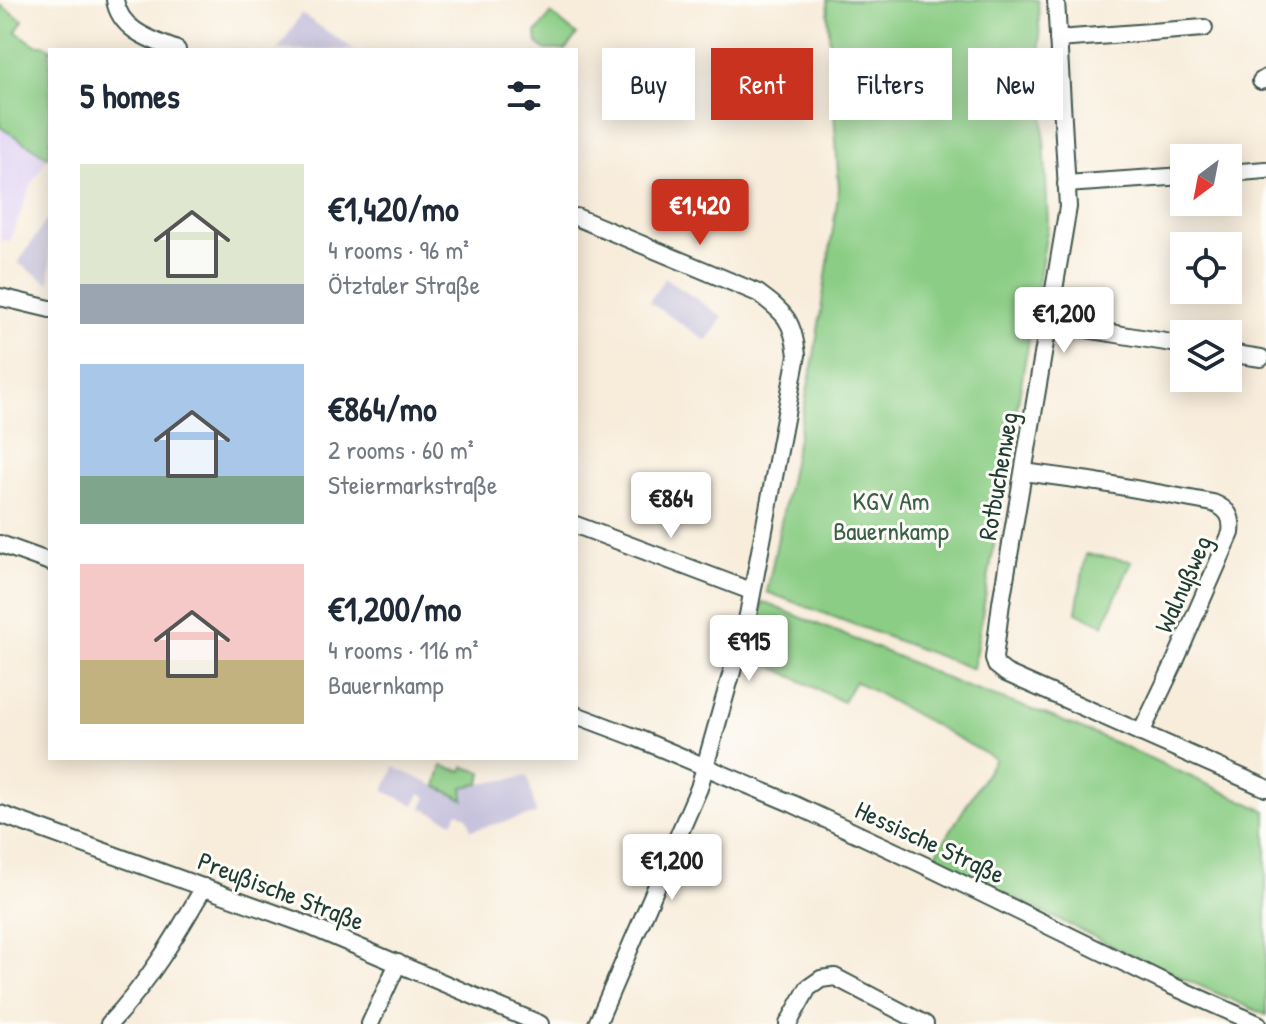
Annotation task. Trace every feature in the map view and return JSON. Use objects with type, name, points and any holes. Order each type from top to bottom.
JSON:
[{"type":"street","points":[[115,0],[121,15],[135,31],[173,48]]},
{"type":"street","name":"Rotbuchenweg","points":[[1056,0],[1068,207],[994,658],[996,665],[1006,673],[1266,788]]},
{"type":"street","points":[[1058,39],[1204,28]]},
{"type":"street","points":[[1242,172],[1266,170]]},
{"type":"street","points":[[1066,184],[1170,177]]},
{"type":"street","points":[[578,218],[758,293],[791,324],[797,355],[748,615],[699,788],[597,1024]]},
{"type":"street","points":[[0,297],[48,309]]},
{"type":"street","points":[[1049,323],[1170,343]]},
{"type":"street","points":[[1242,355],[1261,358]]},
{"type":"street","name":"Walnußweg","points":[[1024,472],[1213,503],[1230,516],[1231,533],[1141,733]]},
{"type":"street","points":[[578,526],[751,591]]},
{"type":"street","points":[[0,544],[48,561]]},
{"type":"street","name":"Hessische Straße","points":[[578,716],[807,811],[1258,1024]]},
{"type":"street","name":"Preußische Straße","points":[[0,814],[302,923],[540,1024]]},
{"type":"street","points":[[109,1024],[148,980],[204,887]]},
{"type":"street","points":[[370,1024],[398,963]]},
{"type":"street","points":[[788,1024],[808,988],[821,979],[835,977],[925,1024]]},
{"type":"shaded area","points":[[301,14],[352,48],[279,48]]},
{"type":"shaded area","points":[[0,127],[48,157],[32,183],[9,242],[3,239],[0,243]]},
{"type":"shaded area","points":[[48,218],[48,283],[18,263]]},
{"type":"shaded area","points":[[665,278],[723,317],[707,341],[649,302]]},
{"type":"shaded area","points":[[394,767],[464,799],[462,787],[528,776],[536,814],[471,830],[468,818],[458,812],[453,822],[422,808],[427,797],[420,794],[414,805],[384,791]]},
{"type":"green space","name":"KGV Am Bauernkamp","points":[[827,0],[1038,0],[1040,48],[968,48],[968,120],[1043,120],[1048,225],[973,669],[767,592],[814,357],[839,189],[835,120],[952,120],[952,48],[830,48]]},
{"type":"green space","points":[[0,5],[23,20],[16,32],[36,45],[50,48],[48,157],[0,127]]},
{"type":"green space","points":[[551,14],[577,35],[567,48],[543,48],[537,43],[536,33]]},
{"type":"green space","points":[[1086,554],[1132,561],[1103,625],[1076,612]]},
{"type":"green space","points":[[763,602],[961,685],[1121,745],[1266,811],[1266,1015],[1146,962],[933,859],[995,759],[855,681],[843,702],[749,655]]},
{"type":"green space","points":[[442,766],[482,772],[480,784],[463,787],[464,800],[436,786]]}]
